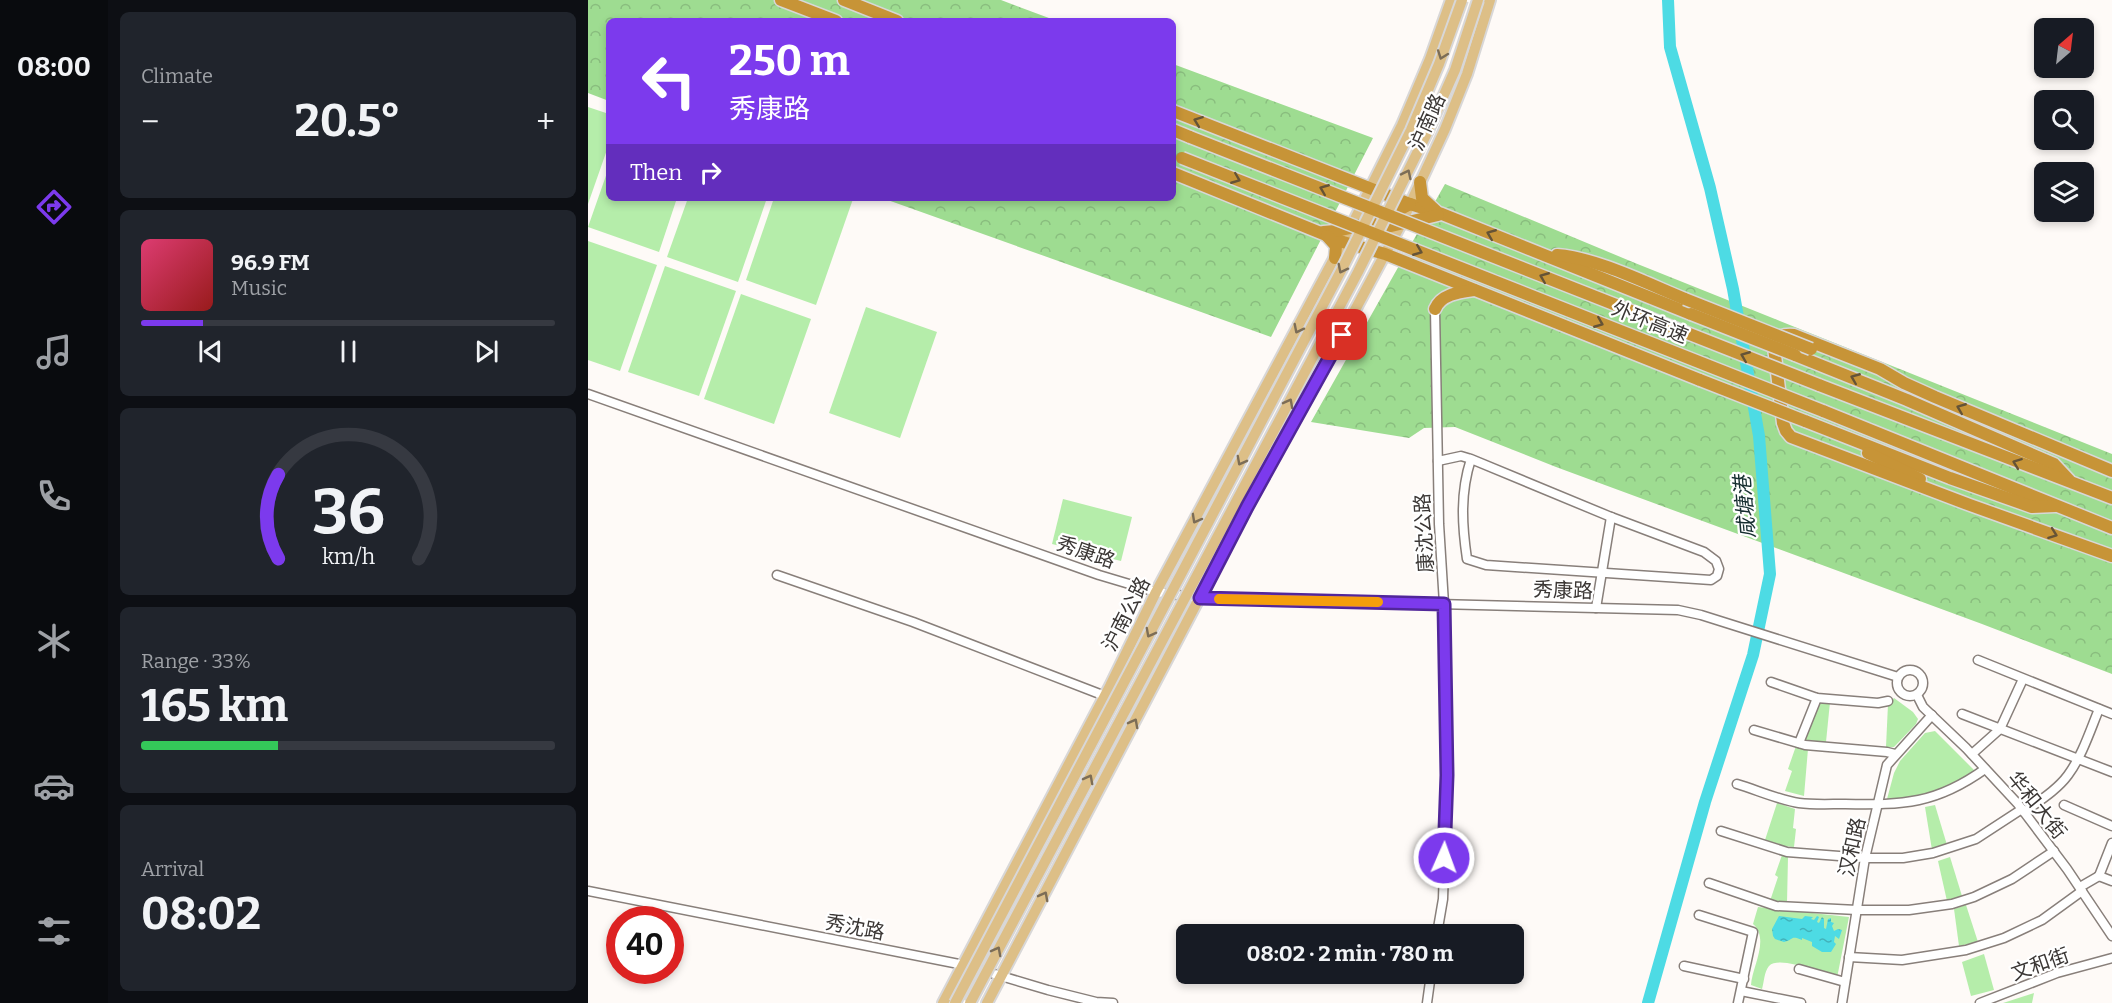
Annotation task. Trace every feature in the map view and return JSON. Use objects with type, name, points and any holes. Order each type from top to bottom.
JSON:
[{"type":"highway","points":[[781,0],[828,18]]},
{"type":"highway","points":[[844,0],[889,18]]},
{"type":"highway","points":[[1176,112],[1410,204],[1442,214],[1928,409],[2054,464],[2072,483]]},
{"type":"highway","name":"外环高速","points":[[1176,131],[2112,498]]},
{"type":"highway","name":"外环高速","points":[[1177,156],[1823,411],[2112,528]]},
{"type":"highway","points":[[1176,174],[1343,242],[1385,254],[1950,478],[2032,507],[2059,506]]},
{"type":"highway","points":[[1420,182],[1422,198],[1431,208],[1442,214]]},
{"type":"highway","points":[[1321,232],[1332,232],[1396,212],[1410,204]]},
{"type":"highway","points":[[1343,242],[1371,230],[1442,214]]},
{"type":"highway","points":[[1321,232],[1334,242],[1335,258]]},
{"type":"highway","points":[[1541,254],[1567,256],[1587,261],[1883,377],[1904,383],[2112,471]]},
{"type":"highway","points":[[1435,309],[1441,300],[1448,296],[1475,290]]},
{"type":"highway","points":[[1904,383],[1880,369],[1794,335],[1785,334],[1776,339],[1773,347],[1783,423],[1791,437],[1979,507]]},
{"type":"highway","points":[[1883,377],[1928,409]]},
{"type":"highway","points":[[1842,436],[1860,450],[1979,507],[2112,556]]},
{"type":"main road","name":"沪南路","points":[[1343,242],[1402,125],[1426,70],[1451,0]]},
{"type":"main road","points":[[955,1003],[1344,265],[1411,130],[1439,64],[1462,0]]},
{"type":"main road","points":[[970,1003],[1358,272],[1427,133],[1455,70],[1478,0]]},
{"type":"main road","name":"沪南路","points":[[1385,254],[1445,129],[1467,74],[1490,0]]},
{"type":"main road","name":"沪南公路","points":[[943,1003],[1105,696],[1156,592],[1343,242]]},
{"type":"main road","points":[[987,1003],[1247,507],[1385,254]]},
{"type":"street","name":"康沈公路","points":[[1435,309],[1447,775],[1443,899],[1439,924]]},
{"type":"street","name":"秀康路","points":[[588,394],[1099,575],[1156,592],[1200,598],[1678,610],[1701,615],[1898,677]]},
{"type":"street","points":[[1438,461],[1461,456],[1471,459],[1611,517],[1704,552],[1716,561],[1719,569],[1716,576],[1711,580],[1601,574],[1486,565],[1467,559],[1462,521],[1465,478],[1471,459]]},
{"type":"street","points":[[1596,608],[1611,517]]},
{"type":"street","points":[[777,575],[913,622],[1105,696]]},
{"type":"street","points":[[1978,660],[2112,714]]},
{"type":"street","points":[[1909,670],[1920,674],[1923,685],[1917,695],[1910,697],[1900,693],[1898,677],[1909,670]]},
{"type":"street","points":[[1972,754],[2000,729],[2023,679]]},
{"type":"street","points":[[1771,682],[1817,698],[1878,703],[1888,701]]},
{"type":"street","name":"华和大街","points":[[1917,695],[1923,707],[1972,754],[2023,811],[2054,851],[2112,936]]},
{"type":"street","points":[[1799,743],[1817,698]]},
{"type":"street","points":[[1721,831],[1786,852],[1865,858],[1903,858],[1933,853],[1959,845],[1991,831],[2023,811],[2051,792],[2068,776],[2099,710]]},
{"type":"street","points":[[1962,714],[2112,772]]},
{"type":"street","name":"汉和路","points":[[1842,1003],[1865,858],[1887,765],[1932,715]]},
{"type":"street","points":[[1754,730],[1799,743],[1895,754]]},
{"type":"street","points":[[1737,783],[1799,803],[1878,805],[1911,803],[1940,795],[1968,782],[1985,769]]},
{"type":"street","points":[[2064,806],[2112,826]]},
{"type":"street","points":[[1849,957],[1902,960],[1966,950],[2004,938],[2042,920],[2099,876],[2112,843]]},
{"type":"street","points":[[1709,882],[1776,906],[1909,910],[1974,897],[2012,879],[2054,851]]},
{"type":"street","points":[[2099,876],[2112,881]]},
{"type":"street","name":"秀沈路","points":[[588,891],[964,965],[1048,990],[1096,1002],[1113,1003]]},
{"type":"street","points":[[1699,915],[1754,932],[1738,1003]]},
{"type":"street","name":"文和街","points":[[1980,1003],[2057,973],[2112,958]]},
{"type":"street","points":[[1684,966],[1744,979]]},
{"type":"street","points":[[1799,969],[1845,982]]},
{"type":"street","points":[[1427,1003],[1430,984]]},
{"type":"street","points":[[1741,991],[1801,1003]]},
{"type":"green space","points":[[588,0],[1001,0],[1049,18],[606,18],[606,100],[588,93]]},
{"type":"green space","points":[[1176,65],[1373,138],[1271,337],[890,201],[1176,201]]},
{"type":"green space","points":[[588,107],[606,113],[606,153],[588,204]]},
{"type":"green space","points":[[606,176],[606,201],[676,201],[659,252],[588,227]]},
{"type":"green space","points":[[1445,184],[1635,263],[2112,454],[2112,674],[1556,467],[1455,427],[1424,428],[1409,438],[1311,422]]},
{"type":"green space","points":[[687,201],[766,201],[738,282],[667,257]]},
{"type":"green space","points":[[773,201],[852,201],[816,305],[746,280]]},
{"type":"green space","points":[[588,241],[657,265],[620,371],[588,360]]},
{"type":"green space","points":[[665,266],[736,291],[699,396],[628,372]]},
{"type":"green space","points":[[741,294],[811,319],[774,424],[704,399]]},
{"type":"green space","points":[[866,307],[937,332],[900,438],[829,413]]},
{"type":"green space","points":[[1063,499],[1132,517],[1121,561],[1052,544]]},
{"type":"green space","points":[[1894,698],[1913,712],[1918,719],[1894,747],[1886,747],[1888,704]]},
{"type":"green space","points":[[1821,702],[1830,702],[1826,742],[1804,740]]},
{"type":"green space","points":[[1935,731],[1976,772],[1933,793],[1910,798],[1887,799],[1900,761],[1925,733]]},
{"type":"green space","points":[[1796,746],[1808,749],[1804,796],[1785,791],[1792,771],[1788,769]]},
{"type":"green space","points":[[1777,803],[1795,809],[1794,847],[1765,840]]},
{"type":"green space","points":[[1935,805],[1947,845],[1932,850],[1925,807]]},
{"type":"green space","points":[[1782,855],[1788,857],[1787,903],[1770,901]]},
{"type":"green space","points":[[1950,857],[1962,896],[1947,901],[1938,861]]},
{"type":"green space","points":[[1966,905],[1978,942],[1959,946],[1954,909]]},
{"type":"green space","points":[[1758,907],[1849,917],[1837,978],[1792,964],[1775,963],[1767,968],[1762,989],[1751,985],[1760,945],[1758,930],[1753,924]]},
{"type":"green space","points":[[1984,954],[1994,990],[1971,996],[1962,962]]},
{"type":"green space","points":[[2034,993],[2032,1003],[2003,1003]]},
{"type":"water","points":[[1779,916],[1802,919],[1805,916],[1813,917],[1811,919],[1814,920],[1817,916],[1819,923],[1822,917],[1826,929],[1828,919],[1831,918],[1834,931],[1842,930],[1839,939],[1835,936],[1836,944],[1831,952],[1822,952],[1812,946],[1812,942],[1802,938],[1802,940],[1794,938],[1784,942],[1775,939],[1772,929]]},
{"type":"waterway","name":"咸塘港","points":[[1648,1003],[1705,802],[1753,655],[1770,574],[1759,436],[1733,289],[1710,188],[1670,47],[1668,0]]},
{"type":"slow traffic","points":[[1219,599],[1378,602]]},
{"type":"route","points":[[1342,335],[1247,507],[1200,598],[1444,604],[1447,775],[1444,858]]}]
